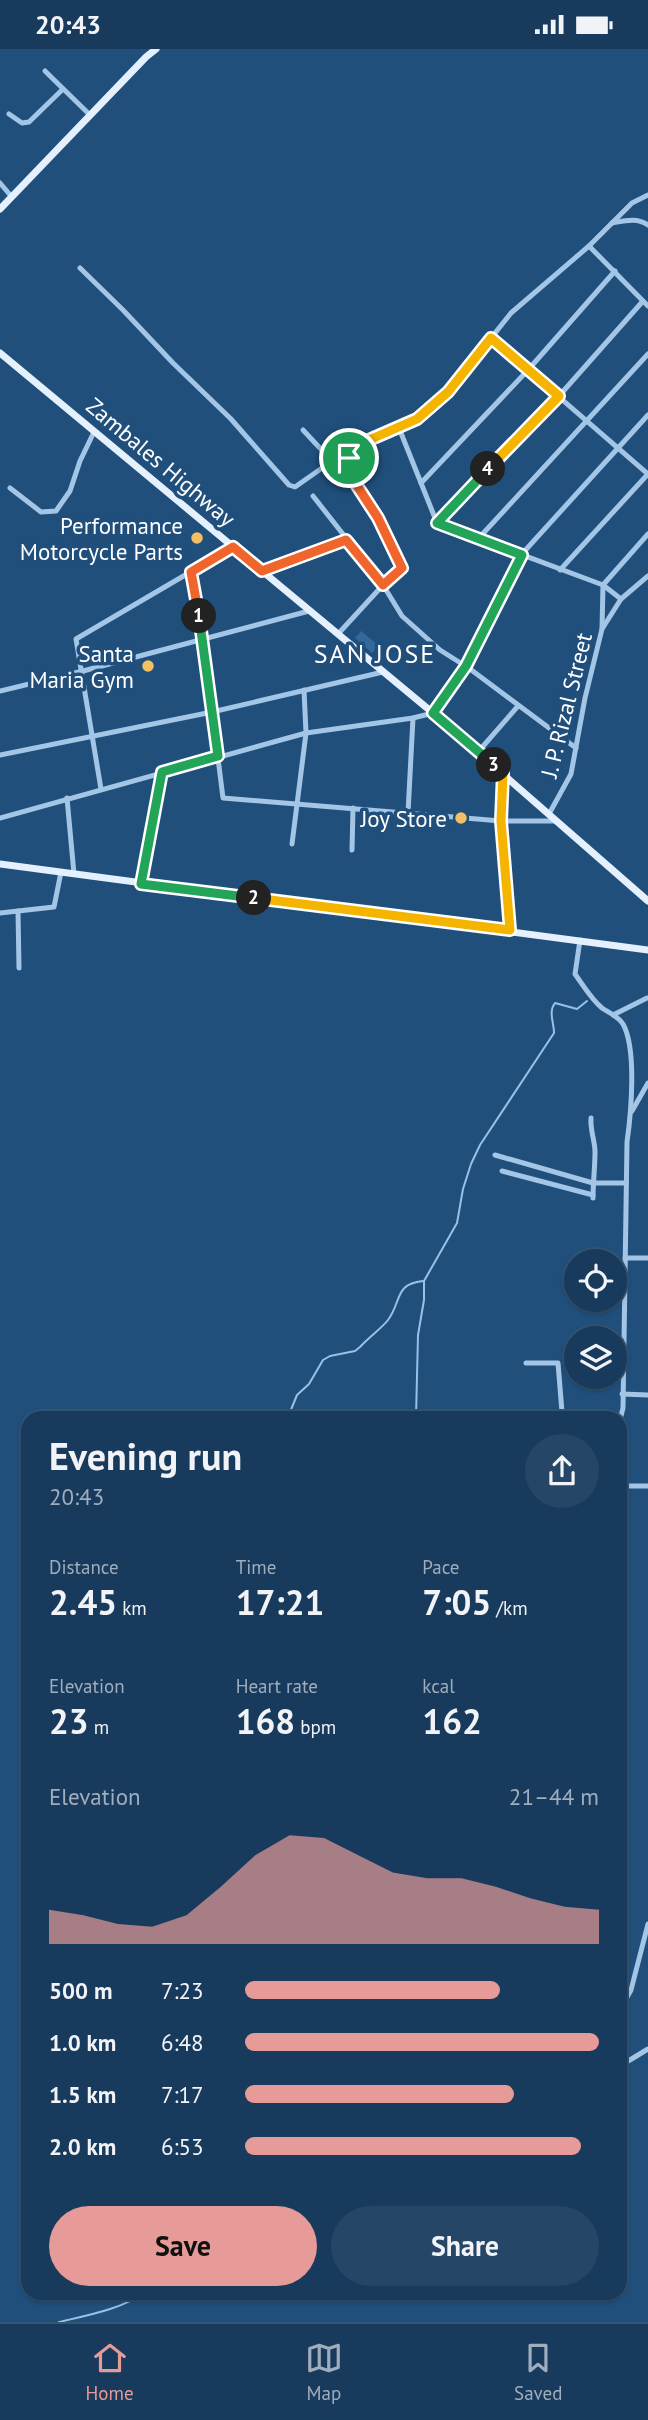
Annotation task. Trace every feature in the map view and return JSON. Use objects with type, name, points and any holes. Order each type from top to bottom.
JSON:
[{"type":"main road","points":[[0,209],[156,49]]},
{"type":"main road","name":"Zambales Highway","points":[[0,353],[433,713],[648,901]]},
{"type":"main road","points":[[0,864],[648,950]]},
{"type":"street","points":[[45,71],[90,114]]},
{"type":"street","points":[[9,114],[22,123],[29,122],[63,89]]},
{"type":"street","points":[[0,183],[11,196]]},
{"type":"street","points":[[338,634],[402,568],[378,518],[352,478],[349,458],[362,443],[417,419],[448,392],[511,313],[589,246],[632,203],[648,195]]},
{"type":"street","points":[[612,223],[631,220],[646,222]]},
{"type":"street","points":[[589,246],[648,306]]},
{"type":"street","points":[[80,268],[231,419],[289,485],[295,487],[332,461],[344,456],[349,458]]},
{"type":"street","points":[[421,483],[528,370],[615,271]]},
{"type":"street","points":[[437,523],[559,396],[643,301]]},
{"type":"street","points":[[491,338],[648,474],[560,570]]},
{"type":"street","points":[[478,539],[648,354]]},
{"type":"street","points":[[0,818],[306,733],[433,713],[466,666],[522,555],[648,415]]},
{"type":"street","points":[[399,428],[437,523],[603,586],[621,599]]},
{"type":"street","points":[[303,430],[332,461]]},
{"type":"street","points":[[10,488],[41,512],[56,511],[70,491],[94,432]]},
{"type":"street","points":[[313,496],[383,585],[401,616],[440,650],[466,666],[576,748]]},
{"type":"street","points":[[602,629],[603,586],[648,534]]},
{"type":"street","points":[[262,571],[346,540]]},
{"type":"street","points":[[102,789],[76,639],[233,547]]},
{"type":"street","points":[[191,572],[203,639],[223,798],[501,821],[558,821]]},
{"type":"street","name":"J. P. Rizal Street","points":[[549,814],[571,774],[602,629],[621,599],[648,576]]},
{"type":"street","points":[[0,691],[309,611]]},
{"type":"street","points":[[0,755],[212,712],[383,672]]},
{"type":"street","points":[[292,844],[306,733],[304,690]]},
{"type":"street","points":[[478,752],[518,706]]},
{"type":"street","points":[[408,813],[413,718]]},
{"type":"street","points":[[141,884],[162,772]]},
{"type":"street","points":[[503,773],[501,821],[510,930]]},
{"type":"street","points":[[67,798],[74,874]]},
{"type":"street","points":[[352,850],[353,808]]},
{"type":"street","points":[[0,913],[54,907],[61,872]]},
{"type":"street","points":[[18,911],[19,968]]},
{"type":"street","points":[[580,940],[575,974],[601,1007],[622,1023],[626,1033],[631,1074],[631,1112],[627,1142],[625,1249]]},
{"type":"street","points":[[613,1015],[647,998]]},
{"type":"street","points":[[631,1112],[648,1083]]},
{"type":"street","points":[[502,1171],[593,1197],[595,1153],[590,1130],[591,1118]]},
{"type":"street","points":[[495,1155],[593,1182],[626,1182]]},
{"type":"street","points":[[627,1258],[648,1258]]},
{"type":"street","points":[[622,1411],[624,1312]]},
{"type":"street","points":[[526,1363],[558,1363],[562,1411]]},
{"type":"street","points":[[622,1394],[648,1395]]},
{"type":"street","points":[[627,1486],[648,1486]]},
{"type":"street","points":[[627,1997],[648,1924]]},
{"type":"street","points":[[627,2062],[648,2049]]},
{"type":"shaded area","points":[[361,631],[379,646],[372,653],[355,638]]},
{"type":"waterway","points":[[416,1411],[418,1335],[424,1281],[457,1223],[471,1164],[480,1145],[554,1033],[552,1014],[555,1003],[577,1009],[587,1001]]},
{"type":"waterway","points":[[290,1411],[297,1395],[309,1384],[323,1360],[355,1351],[388,1320],[403,1290],[423,1281]]},
{"type":"waterway","points":[[59,2322],[114,2308],[133,2300]]},
{"type":"place","name":"Performance Motorcycle Parts","points":[[197,538]]},
{"type":"place","name":"Santa Maria Gym","points":[[148,666]]},
{"type":"place","name":"Joy Store","points":[[461,818]]},
{"type":"district","name":"SAN JOSE","points":[[375,653]]},
{"type":"route","points":[[491,338],[559,396],[437,523],[522,555],[466,666],[433,713],[503,773],[501,821],[510,930],[141,884],[162,772],[218,756],[203,639],[191,572],[233,547],[262,571],[346,540],[383,585],[402,568],[378,518],[352,478],[349,458],[362,443],[417,419],[448,392],[491,338]]}]
